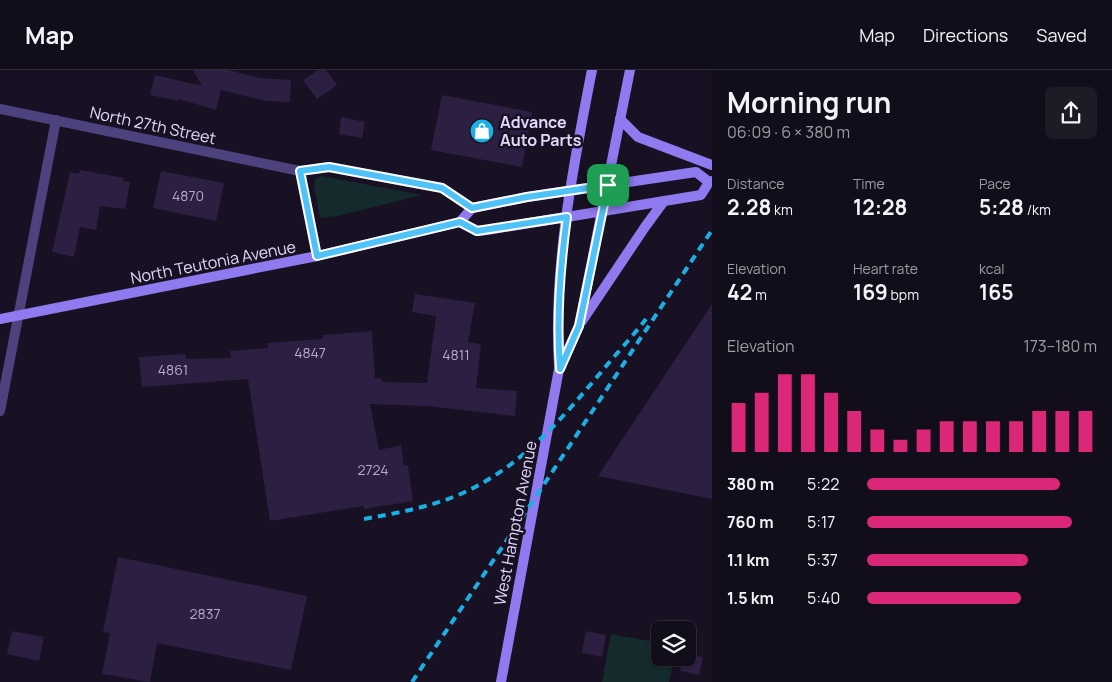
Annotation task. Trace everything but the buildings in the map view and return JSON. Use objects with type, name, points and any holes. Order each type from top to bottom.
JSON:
[{"type":"main road","name":"West Hampton Avenue","points":[[560,369],[557,329],[563,242],[573,166],[592,70]]},
{"type":"main road","name":"West Hampton Avenue","points":[[501,682],[560,369],[579,326],[630,70]]},
{"type":"main road","points":[[620,119],[638,137],[712,165]]},
{"type":"main road","points":[[696,172],[711,182],[701,195],[567,217],[477,231],[460,222],[472,208],[527,197],[608,185],[696,172]]},
{"type":"main road","points":[[579,326],[664,201]]},
{"type":"main road","name":"North Teutonia Avenue","points":[[0,319],[317,256],[460,222]]},
{"type":"street","name":"North 27th Street","points":[[0,109],[300,171],[329,167],[442,188],[472,208]]},
{"type":"street","points":[[0,411],[56,120]]},
{"type":"street","points":[[300,171],[317,256]]},
{"type":"green space","points":[[321,176],[422,195],[337,216],[320,218],[314,186],[315,180]]},
{"type":"green space","points":[[611,634],[651,641],[651,666],[672,666],[669,682],[602,682]]},
{"type":"railway","points":[[412,682],[712,230]]},
{"type":"railway","points":[[364,519],[436,503],[464,493],[513,463],[559,420],[646,319]]},
{"type":"place","name":"Advance Auto Parts","points":[[482,131]]},
{"type":"route","points":[[329,167],[442,188],[472,208],[527,197],[608,185],[579,326],[560,369],[557,329],[563,242],[567,217],[477,231],[460,222],[317,256],[300,171],[329,167]]}]
